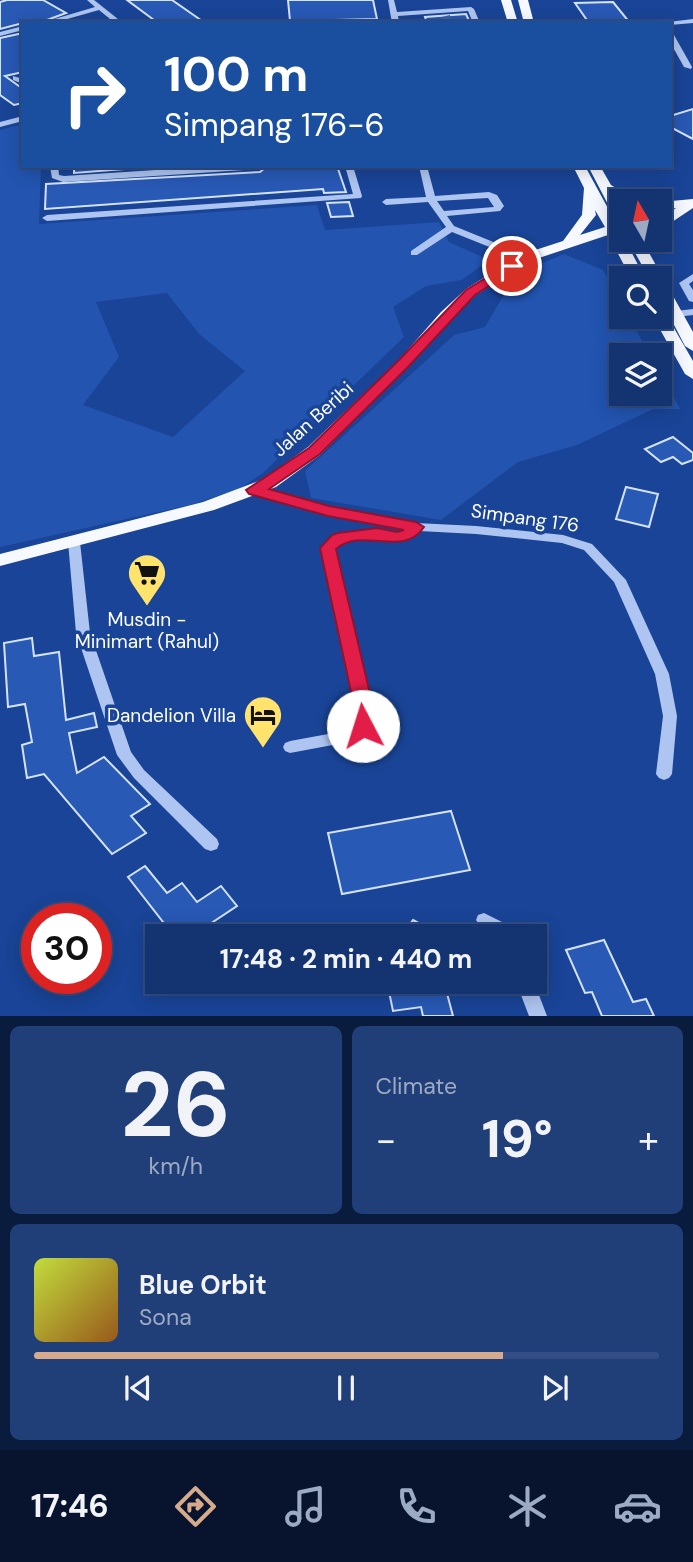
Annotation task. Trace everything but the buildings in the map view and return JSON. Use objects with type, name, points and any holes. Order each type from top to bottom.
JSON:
[{"type":"main road","points":[[506,0],[512,21]]},
{"type":"main road","points":[[523,0],[528,21]]},
{"type":"main road","points":[[580,168],[589,189],[609,218]]},
{"type":"main road","points":[[595,168],[609,194]]},
{"type":"main road","points":[[567,242],[589,215],[589,189]]},
{"type":"main road","points":[[672,205],[693,202]]},
{"type":"main road","points":[[672,210],[693,202]]},
{"type":"main road","points":[[672,217],[693,202]]},
{"type":"main road","name":"Jalan Beribi","points":[[0,561],[254,490],[270,483],[314,451],[403,364],[446,315],[471,292],[526,258],[609,229]]},
{"type":"main road","points":[[567,242],[586,242],[612,252],[625,266]]},
{"type":"main road","points":[[672,320],[693,346]]},
{"type":"main road","points":[[672,324],[693,374]]},
{"type":"street","points":[[90,0],[117,21]]},
{"type":"street","points":[[391,0],[396,21]]},
{"type":"street","points":[[51,21],[100,8]]},
{"type":"street","points":[[394,14],[445,13],[471,9],[476,21]]},
{"type":"street","points":[[415,12],[417,21]]},
{"type":"street","points":[[672,22],[693,21]]},
{"type":"street","points":[[0,34],[21,29]]},
{"type":"street","points":[[672,39],[688,67]]},
{"type":"street","points":[[0,125],[21,119]]},
{"type":"street","points":[[54,168],[55,176],[63,179],[230,168]]},
{"type":"street","points":[[47,218],[358,196],[350,168]]},
{"type":"street","points":[[424,168],[431,199],[451,228],[526,258]]},
{"type":"street","points":[[386,202],[489,195],[495,197],[499,206],[497,209],[440,214]]},
{"type":"street","points":[[414,253],[451,228]]},
{"type":"street","points":[[693,277],[684,283],[693,299]]},
{"type":"street","points":[[672,315],[693,312]]},
{"type":"street","name":"Simpang 176","points":[[254,490],[328,511],[416,527],[563,539],[588,547],[619,580],[662,674],[670,716],[664,774]]},
{"type":"street","points":[[290,747],[354,735],[363,726],[365,715],[328,548],[338,539],[377,534],[397,538],[409,535],[416,527]]},
{"type":"street","points":[[74,542],[83,633],[124,755],[139,774],[211,844]]},
{"type":"street","points":[[484,920],[491,924]]},
{"type":"street","points":[[530,994],[538,1016]]},
{"type":"shaded area","points":[[21,125],[21,168],[41,168],[39,224],[317,205],[325,230],[439,222],[449,242],[489,260],[462,280],[426,286],[393,307],[404,337],[263,473],[239,489],[190,505],[0,547],[0,130]],"holes":[[[167,293],[199,334],[245,371],[173,437],[83,405],[119,357],[96,302]]]},
{"type":"shaded area","points":[[564,254],[603,270],[609,281],[609,329],[636,329],[643,343],[609,343],[609,406],[672,406],[672,394],[680,409],[653,409],[577,445],[518,462],[441,520],[311,498],[305,471],[454,335],[485,327],[516,274]]},
{"type":"tunnel","points":[[446,16],[447,21]]},
{"type":"place","name":"Musdin - Minimart (Rahul)","points":[[147,607]]},
{"type":"place","name":"Dandelion Villa","points":[[263,749]]},
{"type":"route","points":[[363,726],[365,715],[328,548],[338,539],[377,534],[397,538],[409,535],[416,527],[328,511],[254,490],[270,483],[314,451],[403,364],[446,315],[471,292],[512,266]]}]
